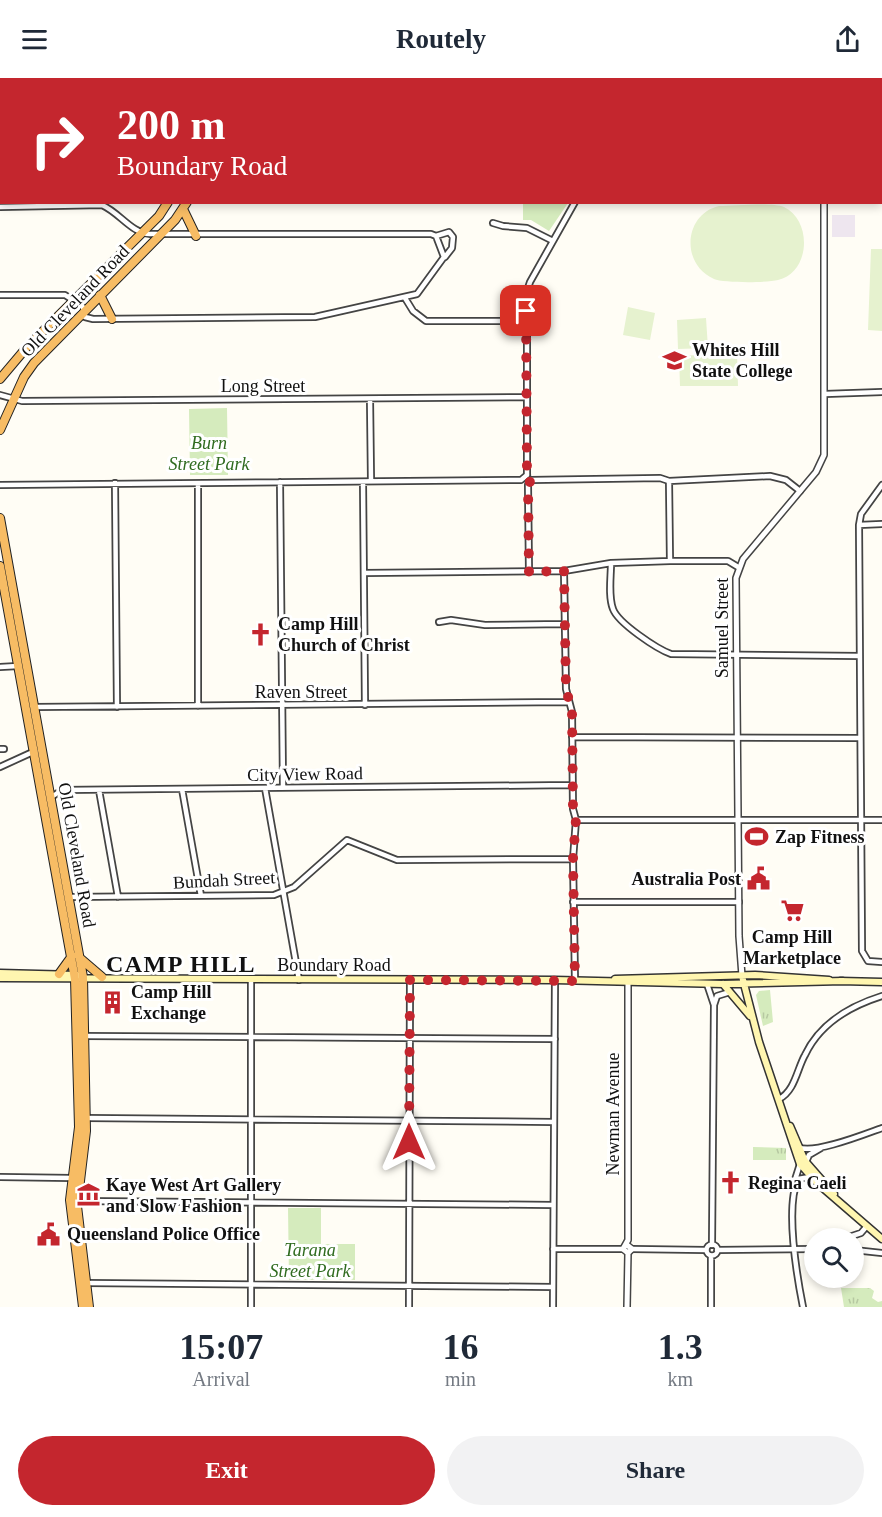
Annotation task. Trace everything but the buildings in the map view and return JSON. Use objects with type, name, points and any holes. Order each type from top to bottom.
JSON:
[{"type":"highway","name":"Old Cleveland Road","points":[[0,379],[22,353],[141,234],[166,204]]},
{"type":"highway","name":"Old Cleveland Road","points":[[0,430],[12,400],[34,363],[161,235],[185,206]]},
{"type":"highway","points":[[185,206],[196,236]]},
{"type":"highway","points":[[100,296],[112,319]]},
{"type":"highway","name":"Old Cleveland Road","points":[[0,518],[5,583],[18,666],[51,796],[81,959],[78,977],[79,1127],[72,1178],[71,1214],[83,1307]]},
{"type":"highway","name":"Old Cleveland Road","points":[[0,567],[35,707],[44,806],[78,977],[84,1036],[86,1118],[77,1201],[89,1307]]},
{"type":"highway","points":[[60,974],[72,956]]},
{"type":"highway","points":[[81,959],[102,977]]},
{"type":"main road","points":[[0,976],[60,974],[78,977]]},
{"type":"main road","points":[[0,976],[78,977]]},
{"type":"main road","name":"Boundary Road","points":[[584,981],[742,976],[882,982]]},
{"type":"main road","points":[[742,976],[753,1019],[803,1164],[882,1239]]},
{"type":"main road","name":"Boundary Road","points":[[78,977],[555,980],[707,984],[843,981]]},
{"type":"main road","points":[[723,984],[753,1019]]},
{"type":"main road","points":[[785,1117],[789,1137],[810,1177],[842,1203]]},
{"type":"street","points":[[0,207],[28,204],[97,204],[112,210],[141,234],[196,236],[430,234],[436,236],[449,232],[453,237],[452,248],[422,290],[414,296],[315,317],[90,318],[85,317],[83,307],[60,294],[0,295]]},
{"type":"street","points":[[529,572],[526,321],[530,282],[574,204]]},
{"type":"street","name":"Samuel Street","points":[[742,976],[736,655],[738,567],[816,472],[824,455],[824,204]]},
{"type":"street","points":[[494,223],[528,228],[553,240]]},
{"type":"street","points":[[436,236],[444,257]]},
{"type":"street","points":[[405,298],[413,311],[426,321],[526,321]]},
{"type":"street","points":[[825,394],[882,392]]},
{"type":"street","name":"Long Street","points":[[0,395],[12,400],[527,397]]},
{"type":"street","points":[[370,399],[371,480]]},
{"type":"street","points":[[0,485],[186,482],[198,485],[206,482],[521,480],[529,477],[660,478],[669,481],[770,476],[786,480],[800,492]]},
{"type":"street","points":[[521,480],[523,485],[528,485]]},
{"type":"street","points":[[669,481],[670,561]]},
{"type":"street","points":[[280,482],[283,787]]},
{"type":"street","points":[[363,482],[365,705]]},
{"type":"street","points":[[115,483],[117,707]]},
{"type":"street","points":[[198,485],[198,706]]},
{"type":"street","points":[[882,485],[861,514],[859,525],[861,930],[865,959],[882,962]]},
{"type":"street","points":[[859,525],[882,524]]},
{"type":"street","points":[[364,573],[564,571],[611,563],[670,561],[729,561],[738,567]]},
{"type":"street","points":[[611,563],[612,607],[616,617],[662,651],[671,654],[860,656]]},
{"type":"street","points":[[564,571],[568,702],[572,712],[572,785],[576,819],[573,859],[575,981]]},
{"type":"street","points":[[439,622],[451,620],[485,625],[565,624]]},
{"type":"street","points":[[0,667],[18,666]]},
{"type":"street","name":"Raven Street","points":[[35,707],[568,702]]},
{"type":"street","points":[[572,737],[860,738]]},
{"type":"street","points":[[0,767],[38,749]]},
{"type":"street","name":"City View Road","points":[[51,796],[62,790],[572,785]]},
{"type":"street","points":[[265,788],[299,980]]},
{"type":"street","points":[[182,789],[201,896]]},
{"type":"street","points":[[99,790],[118,897]]},
{"type":"street","points":[[44,806],[51,796]]},
{"type":"street","points":[[576,819],[882,820]]},
{"type":"street","name":"Bundah Street","points":[[70,897],[274,895],[294,887],[347,840],[397,860],[573,859]]},
{"type":"street","points":[[573,902],[739,902]]},
{"type":"street","points":[[251,979],[251,1307]]},
{"type":"street","points":[[409,1307],[410,980]]},
{"type":"street","points":[[553,1307],[555,980]]},
{"type":"street","name":"Newman Avenue","points":[[627,1307],[628,982]]},
{"type":"street","points":[[707,984],[714,1005]]},
{"type":"street","points":[[730,992],[717,996],[714,1005],[712,1245],[717,1250],[804,1249]]},
{"type":"street","points":[[779,1099],[788,1093],[810,1046],[828,1024],[848,1010],[882,996]]},
{"type":"street","points":[[84,1036],[555,1039]]},
{"type":"street","points":[[86,1118],[554,1122]]},
{"type":"street","points":[[797,1146],[805,1150],[826,1146],[882,1128]]},
{"type":"street","points":[[802,1307],[794,1250],[793,1181],[809,1155],[826,1146]]},
{"type":"street","points":[[0,1177],[72,1178]]},
{"type":"street","points":[[794,1196],[797,1180],[810,1177]]},
{"type":"street","points":[[77,1201],[554,1205]]},
{"type":"street","points":[[864,1230],[867,1226]]},
{"type":"street","points":[[553,1249],[706,1250],[712,1245]]},
{"type":"street","points":[[706,1250],[711,1256],[710,1306]]},
{"type":"street","points":[[711,1256],[715,1255],[717,1250]]},
{"type":"street","points":[[864,1251],[882,1253]]},
{"type":"street","points":[[86,1283],[553,1287]]},
{"type":"shaded area","points":[[832,215],[855,215],[855,237],[832,237]]},
{"type":"green space","points":[[523,204],[567,204],[549,231],[531,220],[523,220]]},
{"type":"green space","points":[[762,204],[784,207],[793,214],[800,223],[804,246],[797,268],[778,280],[765,282],[719,280],[703,272],[691,251],[693,229],[707,211],[719,206]]},
{"type":"green space","points":[[871,249],[882,249],[882,331],[868,330]]},
{"type":"green space","points":[[628,307],[655,313],[650,340],[623,335]]},
{"type":"green space","points":[[706,318],[708,348],[678,349],[677,320]]},
{"type":"green space","points":[[737,353],[738,386],[680,386],[679,356]]},
{"type":"green space","name":"Burn Street Park","points":[[227,408],[228,475],[190,475],[189,409]]},
{"type":"green space","points":[[770,990],[773,1022],[763,1026],[756,995],[759,991]]},
{"type":"green space","points":[[753,1147],[786,1148],[786,1160],[753,1160]]},
{"type":"green space","name":"Tarana Street Park","points":[[288,1208],[321,1208],[321,1244],[355,1244],[355,1280],[289,1280]]},
{"type":"green space","points":[[841,1288],[870,1288],[874,1291],[872,1298],[878,1302],[882,1301],[882,1307],[844,1307]]},
{"type":"place","name":"Whites Hill State College","points":[[674,360]]},
{"type":"place","name":"Camp Hill Church of Christ","points":[[260,634]]},
{"type":"place","name":"Zap Fitness","points":[[757,837]]},
{"type":"place","name":"Australia Post","points":[[759,879]]},
{"type":"place","name":"Camp Hill Marketplace","points":[[792,911]]},
{"type":"place","name":"Camp Hill Exchange","points":[[113,1002]]},
{"type":"place","name":"Regina Caeli","points":[[730,1183]]},
{"type":"place","name":"Kaye West Art Gallery and Slow Fashion","points":[[88,1195]]},
{"type":"place","name":"Queensland Police Office","points":[[49,1234]]},
{"type":"district","name":"CAMP HILL","points":[[181,964]]},
{"type":"route","points":[[409,1142],[410,980],[575,981],[573,828],[576,819],[573,809],[572,712],[566,696],[564,571],[529,572],[528,485],[531,480],[527,475],[526,311]]}]
